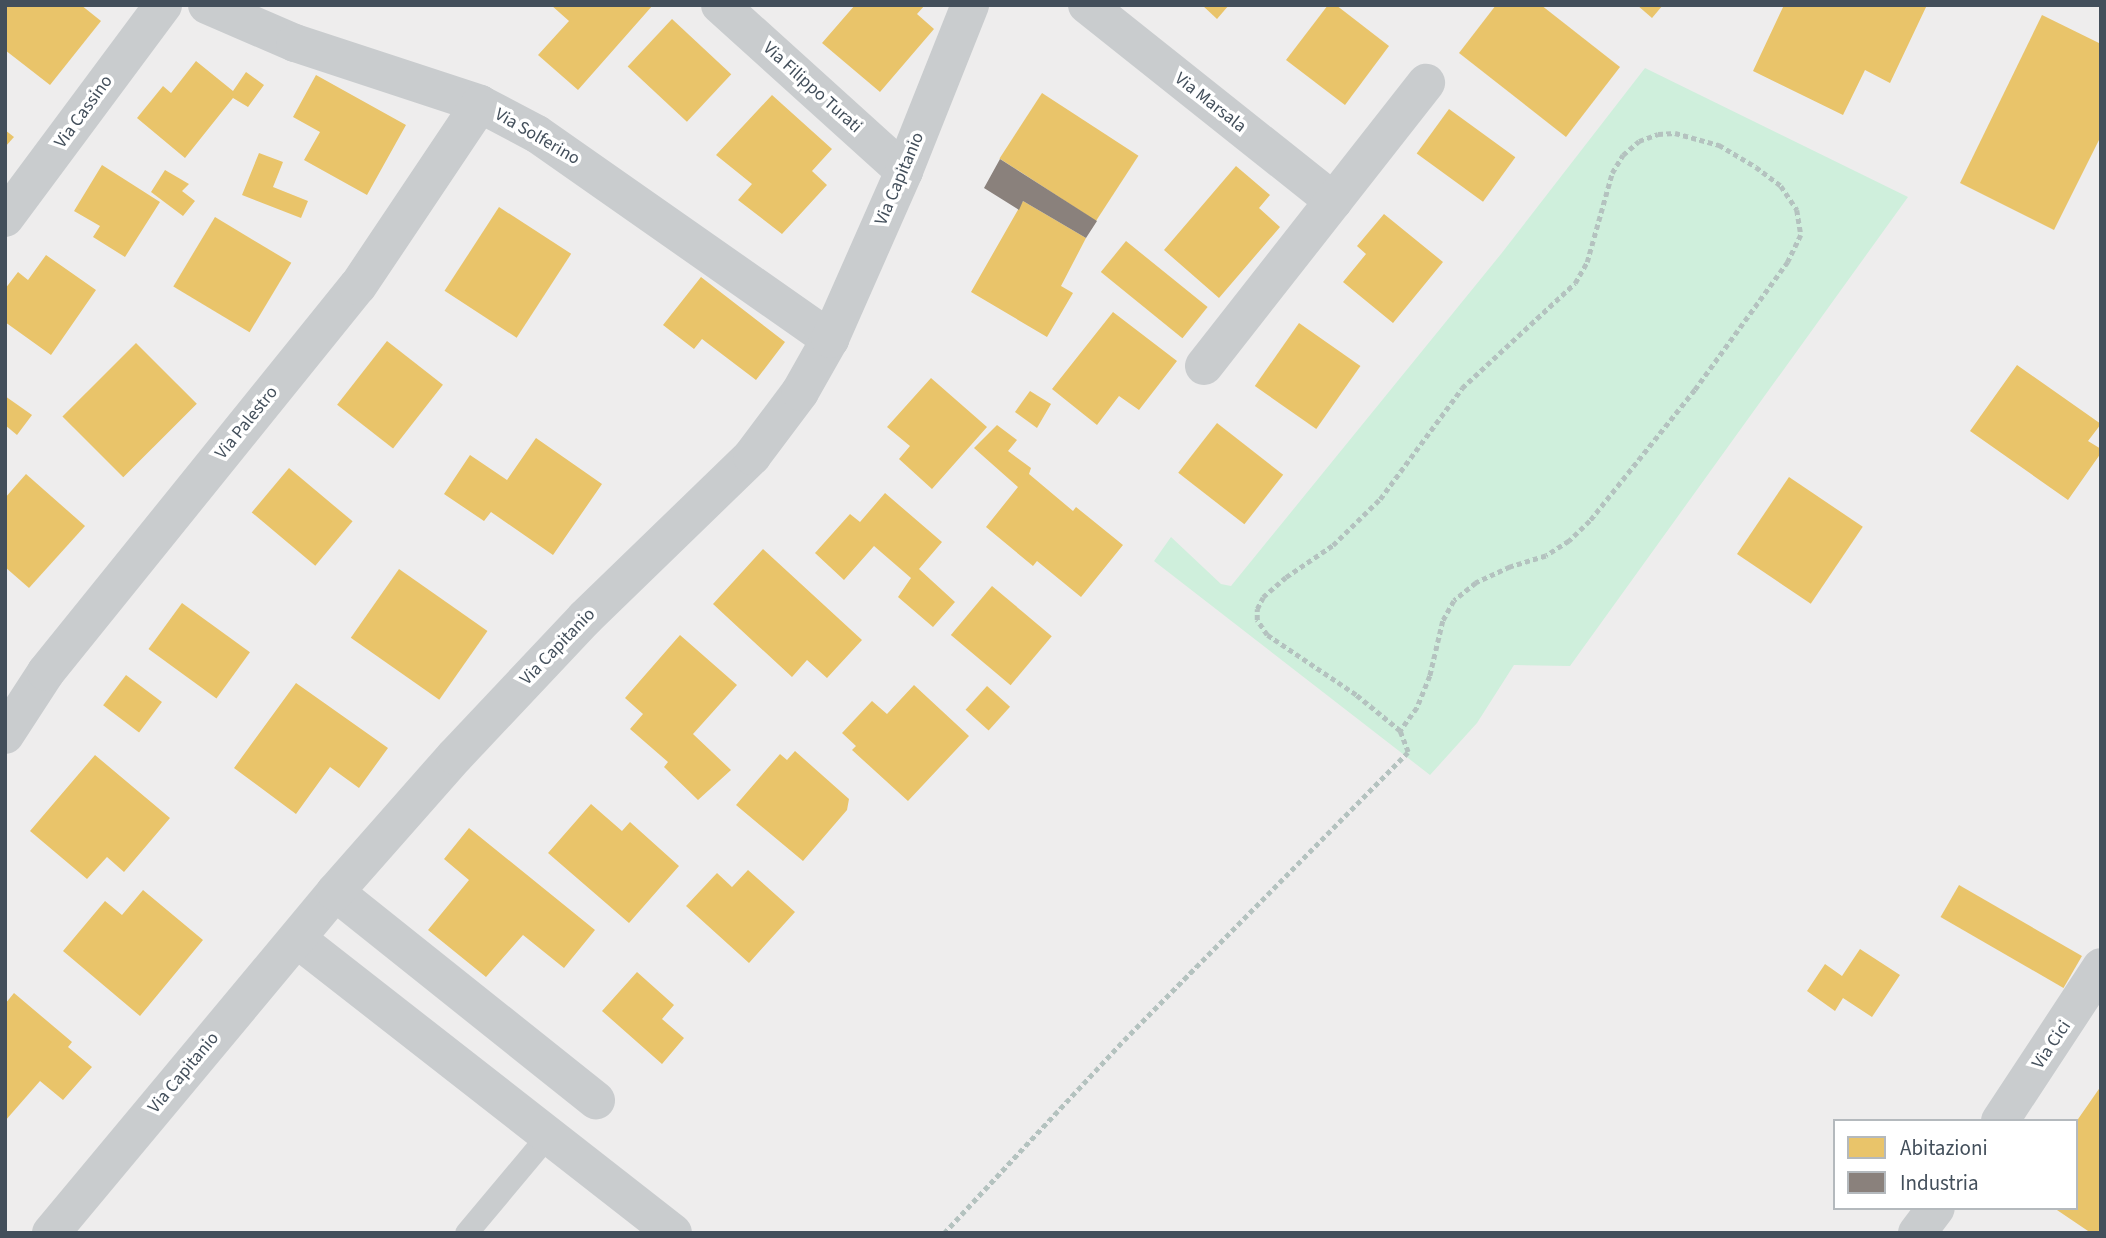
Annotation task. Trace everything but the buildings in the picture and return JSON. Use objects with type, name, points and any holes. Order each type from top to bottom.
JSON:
[{"type":"street","name":"Via Cassino","points":[[5,218],[163,5]]},
{"type":"street","name":"Via Solferino","points":[[207,5],[295,43],[480,104],[537,134],[588,167],[830,339]]},
{"type":"street","name":"Via Filippo Turati","points":[[720,5],[904,170]]},
{"type":"street","name":"Via Capitanio","points":[[51,1233],[335,892],[455,756],[585,618],[752,456],[800,393],[830,339],[904,170],[970,5]]},
{"type":"street","name":"Via Marsala","points":[[1087,5],[1333,201]]},
{"type":"street","points":[[1204,366],[1426,83]]},
{"type":"street","name":"Via Palestro","points":[[5,734],[46,671],[358,286],[480,104]]},
{"type":"street","points":[[335,892],[596,1100]]},
{"type":"street","points":[[297,939],[673,1233]]},
{"type":"street","name":"Via Cici","points":[[2001,1119],[2101,967]]},
{"type":"street","points":[[1917,1233],[1934,1210]]},
{"type":"lane","points":[[466,1233],[547,1136]]},
{"type":"path","points":[[944,1233],[1124,1040],[1408,752],[1400,731],[1356,695],[1310,667],[1267,635],[1257,620],[1263,597],[1286,577],[1333,545],[1380,499],[1462,388],[1574,283],[1587,262],[1612,173],[1623,155],[1639,141],[1658,134],[1675,133],[1719,145],[1756,167],[1781,187],[1797,210],[1801,235],[1788,262],[1695,390],[1590,521],[1569,541],[1546,556],[1510,567],[1476,583],[1454,601],[1443,621],[1430,676],[1417,708],[1400,731]]},
{"type":"green space","points":[[1645,68],[1908,197],[1570,666],[1514,665],[1477,723],[1430,775],[1154,561],[1171,537],[1221,584],[1231,586],[1501,254]]}]
